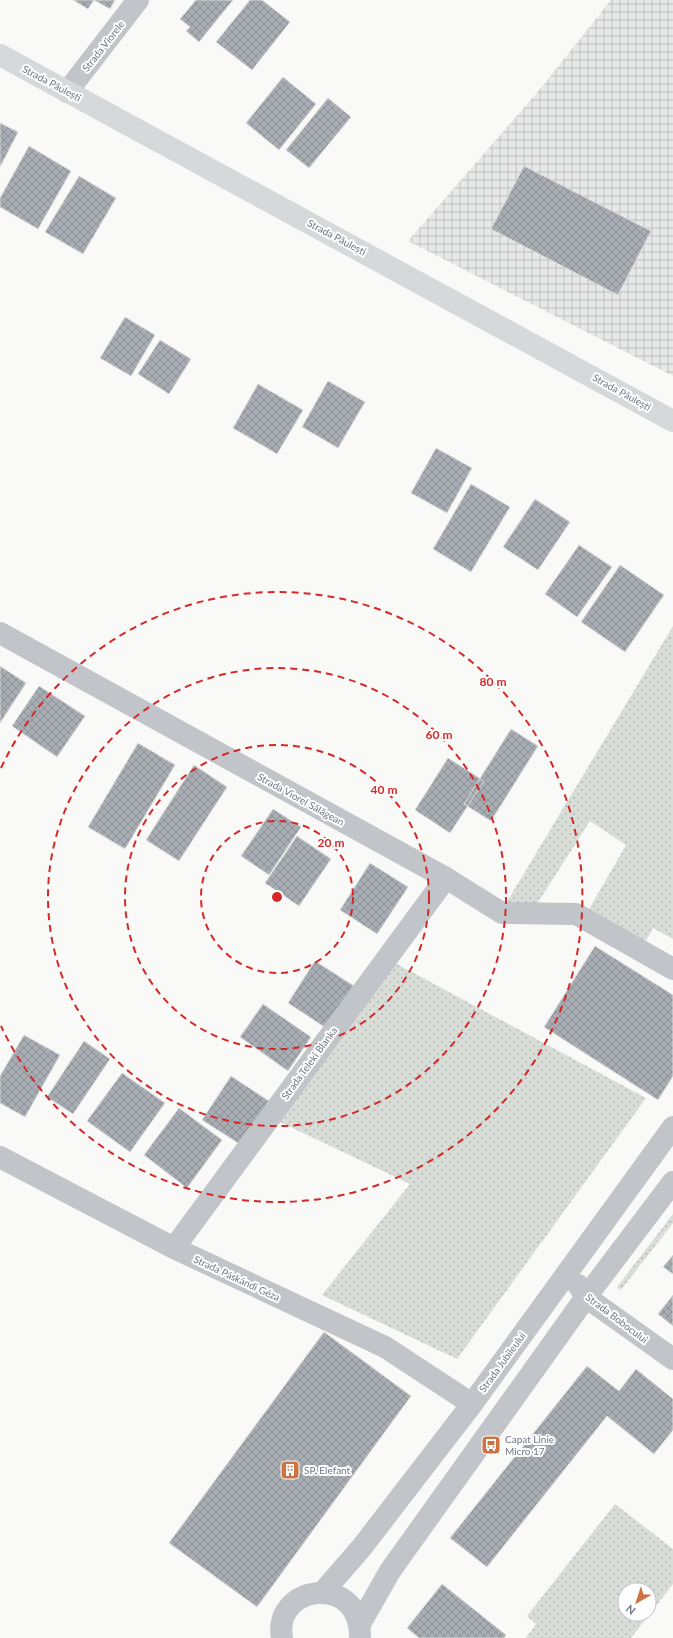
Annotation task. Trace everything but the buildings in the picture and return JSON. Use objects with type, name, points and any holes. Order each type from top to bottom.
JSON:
[{"type":"main road","name":"Strada Păulești","points":[[0,55],[673,421]]},
{"type":"street","name":"Strada Viorele","points":[[67,92],[138,0]]},
{"type":"street","name":"Strada Viorel Sălăgean","points":[[0,633],[446,878],[502,913],[576,914],[673,969]]},
{"type":"street","name":"Strada Teleki Blanka","points":[[174,1248],[446,878]]},
{"type":"street","name":"Strada Jubileului","points":[[323,1592],[362,1547],[472,1404],[568,1270],[673,1128]]},
{"type":"street","name":"Strada Páskándi Géza","points":[[0,1157],[174,1248],[385,1347],[472,1404]]},
{"type":"street","points":[[360,1631],[390,1571],[586,1297],[673,1182]]},
{"type":"street","name":"Strada Bobocului","points":[[568,1270],[586,1297],[673,1359]]},
{"type":"street","points":[[282,1638],[281,1633],[283,1620],[289,1608],[298,1599],[310,1594],[323,1592],[336,1595],[347,1602],[355,1612],[360,1631]]},
{"type":"shaded area","points":[[611,0],[673,0],[673,376],[408,241],[541,88]]},
{"type":"shaded area","points":[[673,626],[673,939],[653,928],[644,944],[588,911],[626,845],[590,821],[535,907],[505,905]]},
{"type":"shaded area","points":[[395,963],[646,1098],[457,1359],[322,1295],[410,1184],[278,1121]]},
{"type":"shaded area","points":[[673,1214],[673,1223],[621,1290],[617,1287]]},
{"type":"shaded area","points":[[615,1504],[673,1549],[673,1584],[657,1605],[657,1582],[617,1582],[617,1622],[643,1622],[631,1638],[526,1638],[536,1624],[527,1616]]},
{"type":"place","name":"Capat Linie Micro 17","points":[[491,1445]]},
{"type":"place","name":"SP. Elefant","points":[[290,1470]]}]
